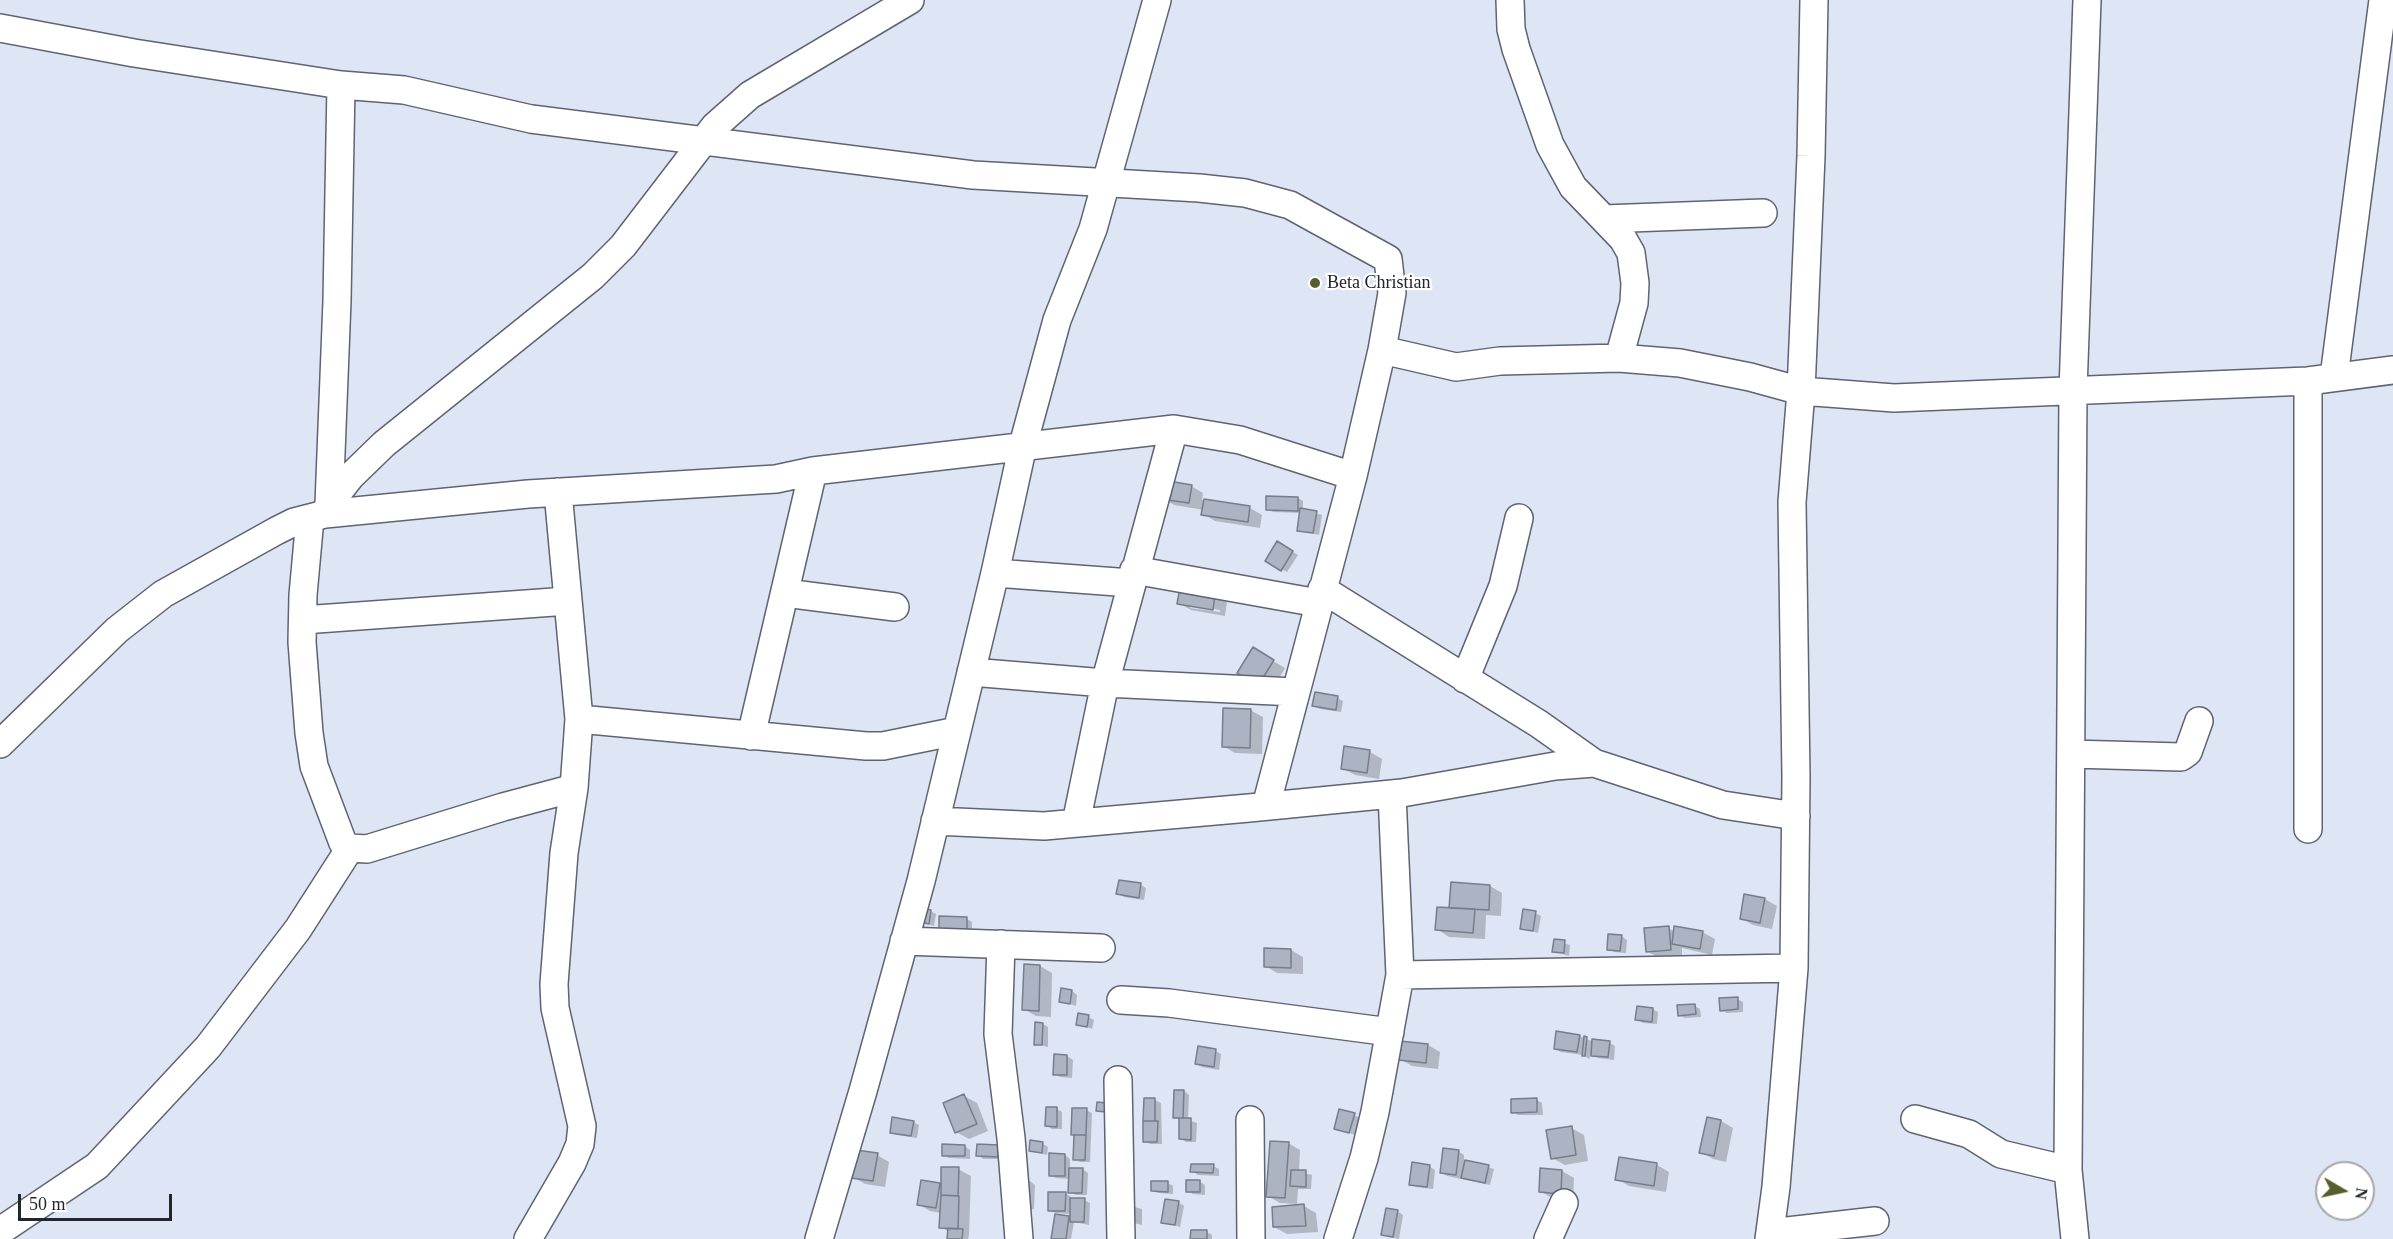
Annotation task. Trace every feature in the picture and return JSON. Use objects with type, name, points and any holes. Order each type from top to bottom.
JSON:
[{"type":"street","points":[[321,512],[351,476],[384,444],[593,276],[624,246],[715,126],[750,95],[910,0]]},
{"type":"street","points":[[819,1239],[904,941],[995,573],[1023,445],[1057,320],[1093,229],[1157,0]]},
{"type":"street","points":[[1510,0],[1511,29],[1516,49],[1550,145],[1573,187],[1623,239],[1631,254],[1635,283],[1634,303],[1619,358]]},
{"type":"street","points":[[1814,0],[1801,391],[1792,502],[1796,816],[1794,968],[1776,1187],[1769,1236],[1845,1232],[1875,1221]]},
{"type":"street","points":[[2074,1239],[2068,1170],[2073,390],[2088,0]]},
{"type":"street","points":[[2308,829],[2321,379],[2382,102],[2383,0]]},
{"type":"street","points":[[0,28],[134,53],[341,85],[404,90],[531,119],[973,175],[1199,188],[1245,193],[1290,205],[1384,255],[1390,265],[1392,293],[1382,350],[1353,476],[1266,806]]},
{"type":"street","points":[[341,85],[337,312],[321,512],[303,620],[302,642],[314,766],[343,843],[350,849],[366,849],[574,788]]},
{"type":"street","points":[[1604,219],[1763,213]]},
{"type":"street","points":[[1382,350],[1456,367],[1500,362],[1619,358],[1680,363],[1750,377],[1801,391],[1894,398],[2321,379],[2393,370]]},
{"type":"street","points":[[0,744],[117,630],[163,594],[276,531],[321,512],[558,492],[776,479],[813,471],[1174,429],[1240,440],[1353,476]]},
{"type":"street","points":[[1076,823],[1106,682],[1174,429]]},
{"type":"street","points":[[751,736],[813,471]]},
{"type":"street","points":[[528,1239],[572,1163],[580,1144],[582,1126],[559,1032],[555,992],[564,853],[574,788],[579,719],[558,492]]},
{"type":"street","points":[[1465,679],[1503,586],[1519,518]]},
{"type":"street","points":[[995,573],[1133,577],[1320,596],[1387,628],[1539,724],[1594,763],[1723,805],[1796,816]]},
{"type":"street","points":[[784,593],[895,607]]},
{"type":"street","points":[[303,620],[568,601]]},
{"type":"street","points":[[971,672],[1295,692]]},
{"type":"street","points":[[579,719],[866,746],[883,746],[957,731]]},
{"type":"street","points":[[2071,754],[2181,757],[2188,752],[2199,721]]},
{"type":"street","points":[[935,821],[1014,825],[1076,823],[1392,794],[1555,766],[1594,763]]},
{"type":"street","points":[[1338,1239],[1364,1158],[1375,1112],[1400,975],[1392,794]]},
{"type":"street","points":[[0,1231],[97,1166],[208,1047],[298,929],[350,849]]},
{"type":"street","points":[[904,941],[1101,948]]},
{"type":"street","points":[[1001,944],[998,1034],[1011,1138],[1019,1239]]},
{"type":"street","points":[[1400,975],[1794,968]]},
{"type":"street","points":[[1121,1000],[1169,1003],[1390,1032]]},
{"type":"street","points":[[1118,1080],[1121,1239]]},
{"type":"street","points":[[1915,1119],[1969,1134],[2001,1154],[2068,1170]]},
{"type":"street","points":[[1250,1120],[1251,1239]]},
{"type":"street","points":[[1548,1239],[1564,1203]]},
{"type":"building","points":[[1163,480],[1192,485],[1189,503],[1160,499]]},
{"type":"building","points":[[1266,496],[1298,497],[1298,511],[1266,510]]},
{"type":"building","points":[[1204,499],[1250,506],[1248,522],[1201,515]]},
{"type":"building","points":[[1300,508],[1317,511],[1313,533],[1297,531]]},
{"type":"building","points":[[1277,541],[1293,551],[1281,571],[1265,561]]},
{"type":"building","points":[[1181,581],[1216,587],[1213,610],[1177,604]]},
{"type":"building","points":[[1253,647],[1274,660],[1258,686],[1237,673]]},
{"type":"building","points":[[1315,692],[1338,696],[1336,710],[1312,706]]},
{"type":"building","points":[[1223,708],[1251,709],[1250,748],[1222,747]]},
{"type":"building","points":[[1344,746],[1370,750],[1367,773],[1341,769]]},
{"type":"building","points":[[1119,880],[1141,883],[1139,898],[1116,894]]},
{"type":"building","points":[[1451,882],[1490,885],[1489,910],[1449,908]]},
{"type":"building","points":[[1744,894],[1765,898],[1760,923],[1740,919]]},
{"type":"building","points":[[1437,907],[1475,909],[1473,933],[1435,930]]},
{"type":"building","points":[[923,908],[931,910],[929,924],[920,922]]},
{"type":"building","points":[[1523,909],[1536,911],[1533,931],[1520,929]]},
{"type":"building","points":[[939,916],[967,917],[967,933],[939,932]]},
{"type":"building","points":[[1669,926],[1671,950],[1646,952],[1644,928]]},
{"type":"building","points":[[1674,926],[1703,931],[1700,949],[1672,944]]},
{"type":"building","points":[[1608,934],[1622,935],[1620,951],[1607,950]]},
{"type":"building","points":[[1554,939],[1565,940],[1564,953],[1552,952]]},
{"type":"building","points":[[1264,948],[1291,949],[1291,968],[1264,967]]},
{"type":"building","points":[[1024,964],[1040,965],[1039,1011],[1022,1010]]},
{"type":"building","points":[[1061,988],[1072,990],[1070,1004],[1059,1002]]},
{"type":"building","points":[[1738,997],[1738,1009],[1720,1011],[1719,998]]},
{"type":"building","points":[[1695,1004],[1696,1014],[1678,1016],[1677,1005]]},
{"type":"building","points":[[1637,1006],[1653,1008],[1652,1022],[1635,1020]]},
{"type":"building","points":[[1078,1013],[1089,1015],[1087,1027],[1076,1025]]},
{"type":"building","points":[[1035,1022],[1043,1023],[1042,1045],[1034,1045]]},
{"type":"building","points":[[1556,1031],[1580,1035],[1577,1052],[1554,1049]]},
{"type":"building","points":[[1584,1036],[1587,1037],[1585,1056],[1582,1056]]},
{"type":"building","points":[[1592,1039],[1610,1041],[1608,1057],[1591,1056]]},
{"type":"building","points":[[1400,1041],[1428,1044],[1426,1063],[1398,1060]]},
{"type":"building","points":[[1198,1046],[1216,1049],[1214,1067],[1195,1064]]},
{"type":"building","points":[[1054,1054],[1067,1055],[1067,1075],[1053,1075]]},
{"type":"building","points":[[1174,1090],[1184,1090],[1183,1118],[1173,1118]]},
{"type":"building","points":[[964,1094],[977,1124],[955,1133],[943,1103]]},
{"type":"building","points":[[1144,1098],[1155,1098],[1155,1121],[1143,1121]]},
{"type":"building","points":[[1537,1098],[1537,1112],[1511,1113],[1511,1099]]},
{"type":"building","points":[[1097,1102],[1108,1103],[1106,1112],[1096,1111]]},
{"type":"building","points":[[1046,1107],[1057,1107],[1057,1127],[1045,1126]]},
{"type":"building","points":[[1072,1108],[1087,1108],[1086,1135],[1071,1135]]},
{"type":"building","points":[[1339,1109],[1355,1113],[1349,1133],[1334,1129]]},
{"type":"building","points":[[892,1117],[914,1121],[911,1136],[890,1133]]},
{"type":"building","points":[[1707,1117],[1721,1120],[1714,1156],[1699,1153]]},
{"type":"building","points":[[1179,1118],[1191,1118],[1191,1140],[1179,1139]]},
{"type":"building","points":[[1143,1121],[1158,1121],[1157,1142],[1143,1142]]},
{"type":"building","points":[[1572,1126],[1576,1155],[1551,1159],[1546,1130]]},
{"type":"building","points":[[1074,1135],[1086,1135],[1085,1160],[1073,1160]]},
{"type":"building","points":[[1030,1140],[1043,1142],[1042,1153],[1029,1151]]},
{"type":"building","points":[[1270,1141],[1289,1142],[1285,1198],[1266,1197]]},
{"type":"building","points":[[942,1144],[965,1145],[965,1156],[942,1156]]},
{"type":"building","points":[[977,1144],[999,1145],[998,1157],[976,1156]]},
{"type":"building","points":[[1443,1148],[1459,1150],[1456,1175],[1440,1173]]},
{"type":"building","points":[[856,1150],[878,1153],[873,1181],[851,1178]]},
{"type":"building","points":[[1049,1153],[1065,1154],[1065,1176],[1049,1176]]},
{"type":"building","points":[[1619,1157],[1657,1163],[1654,1186],[1615,1180]]},
{"type":"building","points":[[1465,1160],[1489,1165],[1485,1183],[1461,1178]]},
{"type":"building","points":[[1412,1162],[1430,1165],[1427,1187],[1409,1185]]},
{"type":"building","points":[[1191,1164],[1214,1164],[1213,1173],[1190,1172]]},
{"type":"building","points":[[941,1167],[959,1167],[958,1196],[941,1195]]},
{"type":"building","points":[[1069,1168],[1083,1168],[1082,1193],[1068,1193]]},
{"type":"building","points":[[1540,1168],[1562,1170],[1561,1194],[1539,1192]]},
{"type":"building","points":[[1291,1170],[1306,1170],[1306,1187],[1290,1186]]},
{"type":"building","points":[[921,1180],[940,1183],[936,1208],[917,1205]]},
{"type":"building","points":[[1186,1180],[1200,1180],[1200,1192],[1186,1192]]},
{"type":"building","points":[[1151,1181],[1168,1181],[1168,1192],[1151,1191]]},
{"type":"building","points":[[1048,1192],[1066,1192],[1065,1211],[1048,1211]]},
{"type":"building","points":[[941,1195],[959,1196],[958,1229],[939,1228]]},
{"type":"building","points":[[1070,1198],[1085,1198],[1084,1222],[1070,1222]]},
{"type":"building","points":[[1165,1199],[1179,1201],[1175,1225],[1161,1223]]},
{"type":"building","points":[[1304,1204],[1306,1226],[1273,1227],[1272,1207]]},
{"type":"building","points":[[1386,1208],[1398,1210],[1393,1237],[1381,1235]]},
{"type":"building","points":[[1055,1214],[1069,1216],[1066,1239],[1051,1239]]},
{"type":"building","points":[[948,1228],[963,1229],[962,1239],[947,1239]]},
{"type":"building","points":[[1191,1230],[1207,1230],[1207,1239],[1190,1239]]},
{"type":"place","name":"Beta Christian","points":[[1315,283]]}]
